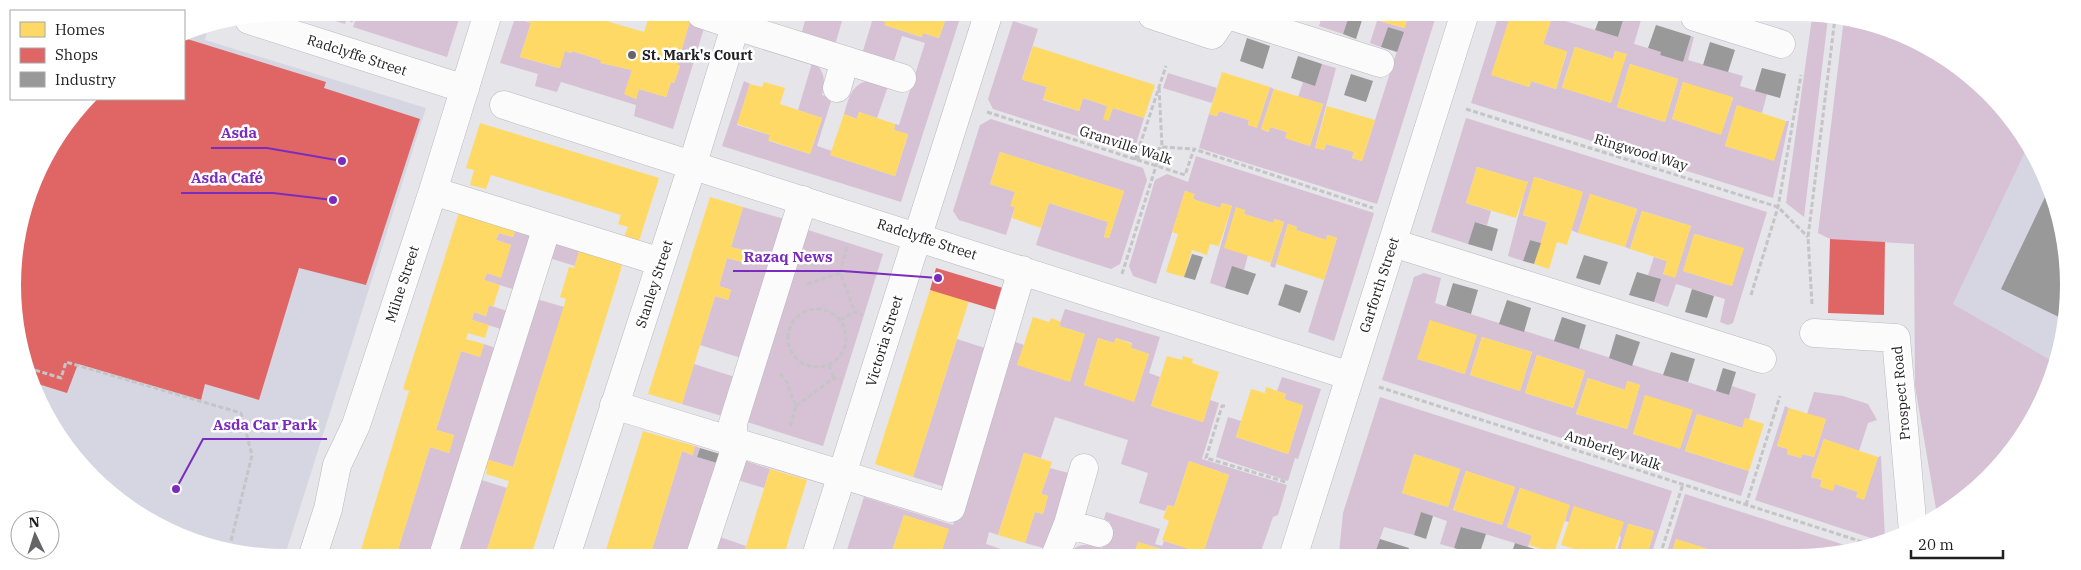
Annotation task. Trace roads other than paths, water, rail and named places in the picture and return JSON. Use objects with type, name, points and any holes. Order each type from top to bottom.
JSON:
[{"type":"street","name":"Milne Street","points":[[315,549],[328,509],[337,465],[356,425],[433,191],[486,21]]},
{"type":"street","name":"Stanley Street","points":[[567,549],[661,262],[737,21]]},
{"type":"street","points":[[740,21],[845,60],[902,78]]},
{"type":"street","name":"Victoria Street","points":[[818,549],[986,21]]},
{"type":"street","points":[[1192,21],[1218,25]]},
{"type":"street","points":[[1247,21],[1380,63]]},
{"type":"street","name":"Garforth Street","points":[[1296,549],[1462,21]]},
{"type":"street","points":[[1708,21],[1780,44]]},
{"type":"street","name":"Radclyffe Street","points":[[259,23],[465,89]]},
{"type":"street","points":[[836,88],[845,60]]},
{"type":"street","name":"Radclyffe Street","points":[[504,105],[1350,376]]},
{"type":"street","points":[[433,191],[661,262]]},
{"type":"street","points":[[702,549],[733,456],[733,423],[803,200]]},
{"type":"street","points":[[445,549],[547,226]]},
{"type":"street","points":[[1393,243],[1762,359]]},
{"type":"street","points":[[614,405],[951,508],[1022,270]]},
{"type":"street","name":"Prospect Road","points":[[1814,333],[1896,338],[1912,522]]},
{"type":"street","points":[[1058,549],[1068,524],[1084,468]]},
{"type":"street","points":[[1068,524],[1099,533]]},
{"type":"place","name":"St. Mark's Court","points":[[632,55]]},
{"type":"place","name":"Asda","points":[[342,161]]},
{"type":"place","name":"Asda Café","points":[[333,200]]},
{"type":"place","name":"Razaq News","points":[[938,278]]},
{"type":"place","name":"Asda Car Park","points":[[176,489]]}]
